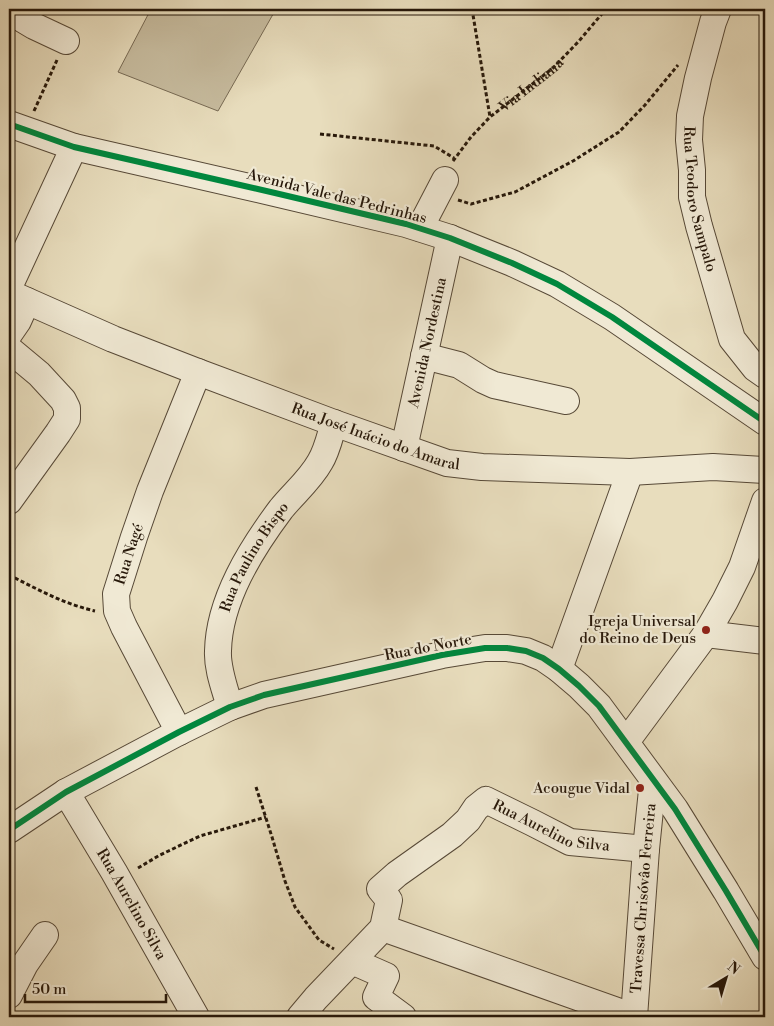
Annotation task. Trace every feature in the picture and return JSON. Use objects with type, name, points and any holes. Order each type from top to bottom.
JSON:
[{"type":"street","name":"Rua Teodoro Sampalo","points":[[718,9],[698,78],[690,116],[689,140],[692,197],[732,339],[755,368],[765,375]]},
{"type":"street","points":[[9,11],[66,42]]},
{"type":"street","name":"Avenida Vale das Pedrinhas","points":[[17,127],[74,147],[275,193],[436,197],[450,238],[512,262],[556,284],[612,317],[765,422]]},
{"type":"street","points":[[9,334],[18,321],[15,294],[74,147]]},
{"type":"street","name":"Avenida Nordestina","points":[[404,448],[450,238]]},
{"type":"street","name":"Rua José Inácio do Amaral","points":[[15,294],[113,339],[334,423],[447,462],[482,467],[630,472],[713,468],[765,470]]},
{"type":"street","points":[[9,349],[40,374],[63,400],[67,408],[67,419],[9,501]]},
{"type":"street","points":[[424,356],[459,365],[494,385],[566,401]]},
{"type":"street","name":"Rua Nagé","points":[[179,732],[124,627],[117,611],[116,594],[150,491],[198,372]]},
{"type":"street","name":"Rua Paulino Bispo","points":[[230,706],[221,674],[218,652],[220,630],[226,605],[243,568],[257,544],[282,508],[312,475],[322,460],[334,423]]},
{"type":"street","points":[[560,670],[630,472]]},
{"type":"street","points":[[626,742],[706,634],[759,537],[765,501]]},
{"type":"street","points":[[706,634],[765,641]]},
{"type":"street","name":"Rua do Norte","points":[[9,830],[66,792],[230,706],[264,695],[442,655],[485,648],[507,648],[526,651],[543,658],[560,670],[599,706],[675,809],[765,957]]},
{"type":"street","name":"Travessa Chrisóvâo Ferreira","points":[[634,1017],[653,780]]},
{"type":"street","name":"Rua Aurelino Silva","points":[[66,792],[196,1017]]},
{"type":"street","name":"Rua Aurelino Silva","points":[[383,928],[389,900],[380,889],[396,874],[452,834],[486,800],[570,842],[646,849]]},
{"type":"street","points":[[300,1017],[383,928],[634,1017]]},
{"type":"street","points":[[9,995],[25,964],[45,935]]},
{"type":"street","points":[[352,960],[386,976],[376,997],[403,1017]]},
{"type":"path","points":[[472,9],[490,117]]},
{"type":"path","points":[[17,127],[48,80],[66,42]]},
{"type":"path","points":[[320,134],[434,146],[436,197],[471,204],[516,192],[573,161],[619,132],[645,105],[682,60]]},
{"type":"path","points":[[9,575],[78,607],[96,611],[117,611]]},
{"type":"path","points":[[256,787],[295,907],[319,940],[352,960]]},
{"type":"path","points":[[118,881],[160,855],[200,836],[266,817]]},
{"type":"shaded area","points":[[151,9],[276,9],[218,111],[118,72]]},
{"type":"cycle path","points":[[9,124],[74,147],[406,224],[450,238],[512,263],[557,284],[612,317],[765,422]]},
{"type":"cycle path","points":[[9,830],[66,792],[179,732],[230,707],[264,695],[442,655],[485,648],[507,648],[526,651],[543,658],[559,669],[599,706],[675,809],[765,957]]},
{"type":"place","name":"Igreja Universal do Reino de Deus","points":[[706,630]]},
{"type":"place","name":"Acougue Vidal","points":[[640,788]]}]
